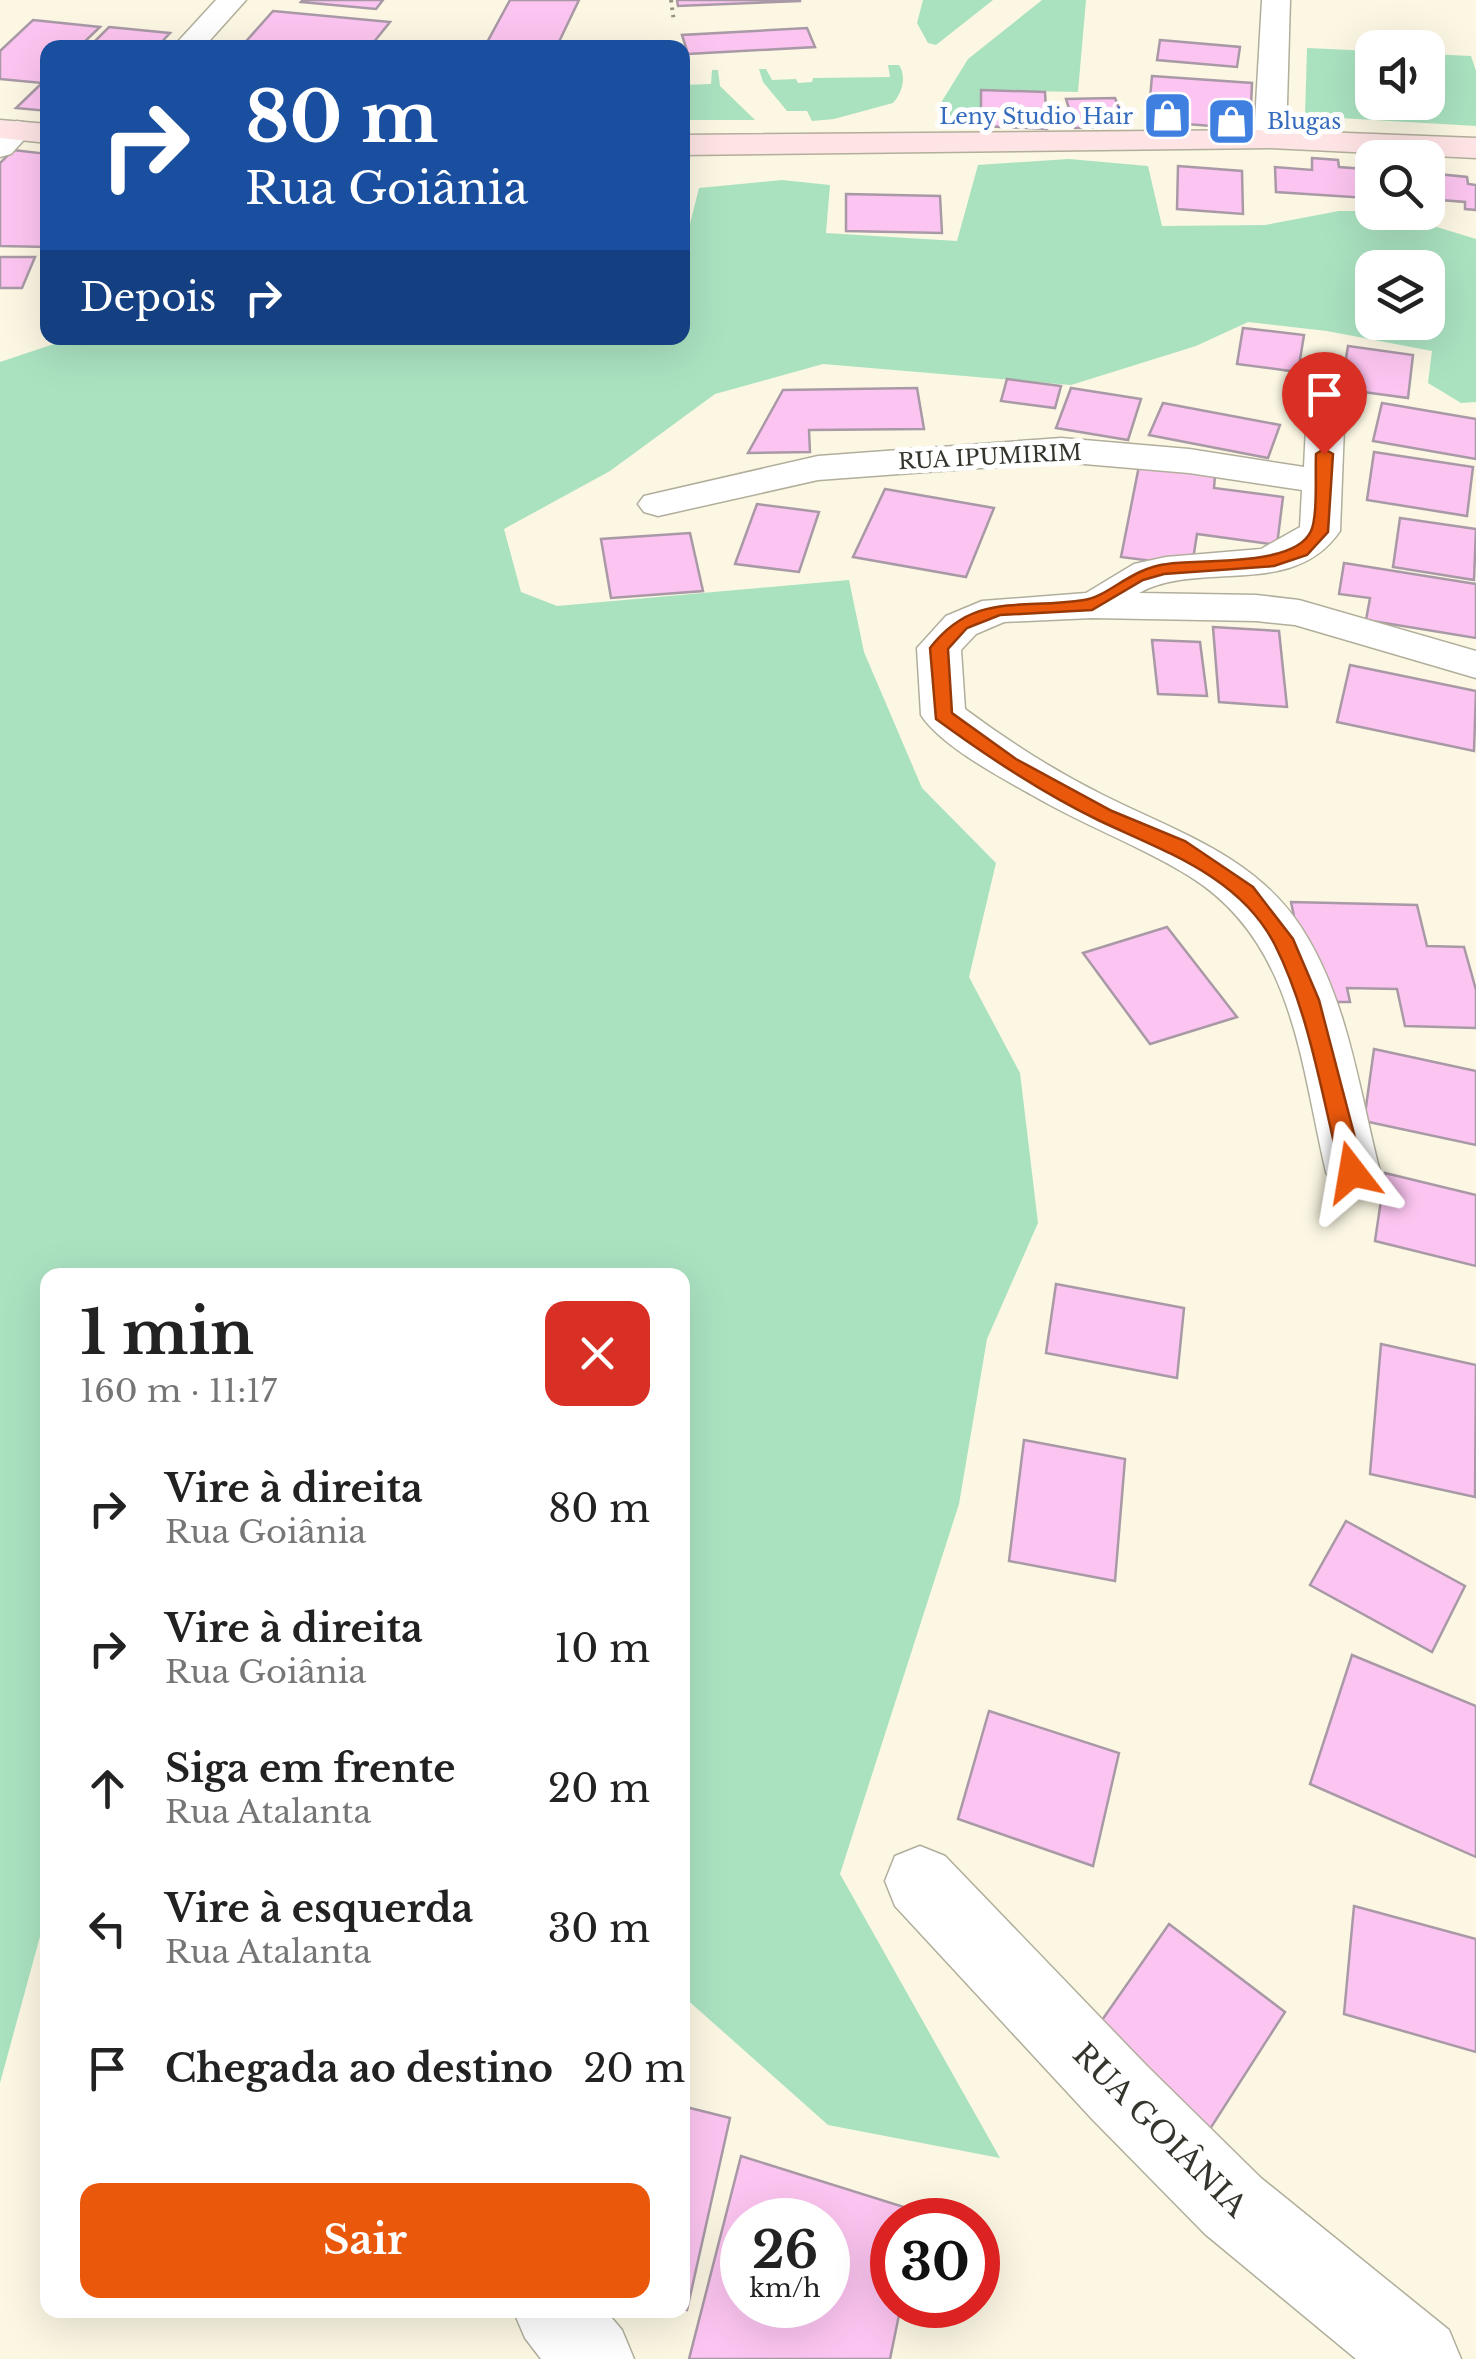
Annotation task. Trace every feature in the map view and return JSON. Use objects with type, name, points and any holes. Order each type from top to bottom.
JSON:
[{"type":"main road","points":[[690,145],[1270,140],[1476,148]]},
{"type":"street","points":[[194,40],[232,0]]},
{"type":"street","points":[[1270,140],[1276,0]]},
{"type":"street","points":[[1092,605],[1136,577],[1163,569],[1274,561],[1302,551],[1320,532],[1325,427]]},
{"type":"street","name":"RUA IPUMIRIM","points":[[658,504],[818,468],[1060,450],[1136,455],[1324,482]]},
{"type":"street","points":[[1352,1172],[1308,1000],[1283,939],[1246,892],[1178,846],[1106,815],[1010,764],[942,715],[939,648],[960,625],[997,610],[1092,605],[1256,608],[1299,614],[1476,665]]},
{"type":"street","name":"RUA GOIÂNIA","points":[[920,1881],[1119,2092],[1233,2206],[1420,2359]]},
{"type":"street","points":[[560,2318],[594,2359]]},
{"type":"path","points":[[672,0],[674,22]]},
{"type":"green space","points":[[923,0],[993,0],[936,45],[928,43],[917,23]]},
{"type":"green space","points":[[1042,0],[1086,0],[1078,92],[981,90],[981,126],[955,123],[941,114],[939,106],[968,59]]},
{"type":"green space","points":[[1307,48],[1355,50],[1355,119],[1305,116]]},
{"type":"green space","points":[[1445,55],[1471,56],[1476,71],[1476,126],[1373,120],[1445,120]]},
{"type":"green space","points":[[888,65],[899,65],[903,75],[901,90],[893,103],[812,121],[807,111],[787,111],[763,82],[759,69],[766,69],[772,80],[796,79],[798,83],[812,82],[813,78],[890,77]]},
{"type":"green space","points":[[712,70],[718,70],[720,86],[755,120],[690,120],[690,85],[711,84]]},
{"type":"green space","points":[[1069,159],[1148,166],[1162,226],[1265,225],[1355,211],[1355,230],[1445,230],[1476,239],[1476,402],[1461,403],[1428,383],[1432,351],[1374,340],[1445,340],[1445,250],[1355,250],[1355,336],[1248,322],[1196,346],[1071,385],[823,364],[715,394],[610,471],[504,529],[521,592],[557,606],[849,580],[864,652],[922,788],[996,863],[969,977],[1020,1073],[1038,1223],[987,1339],[959,1504],[840,1874],[1000,2158],[828,2125],[690,2002],[690,1268],[40,1268],[40,1937],[0,2083],[0,362],[51,345],[690,345],[690,224],[699,188],[782,180],[830,185],[826,233],[957,241],[978,165]]},
{"type":"building","points":[[303,0],[383,0],[376,9]]},
{"type":"building","points":[[510,0],[579,0],[560,40],[488,40]]},
{"type":"building","points":[[677,0],[800,0],[800,1],[678,6]]},
{"type":"building","points":[[273,11],[390,22],[375,40],[247,40]]},
{"type":"building","points":[[33,20],[100,27],[86,40],[40,40],[40,83],[0,79],[0,51]]},
{"type":"building","points":[[109,27],[170,33],[163,40],[96,40]]},
{"type":"building","points":[[807,28],[815,47],[690,54],[690,40],[684,40],[682,35]]},
{"type":"building","points":[[1160,40],[1240,47],[1237,67],[1157,60]]},
{"type":"building","points":[[1152,76],[1252,83],[1250,129],[1148,121]]},
{"type":"building","points":[[40,85],[40,110],[16,108]]},
{"type":"building","points":[[981,90],[1045,92],[1047,129],[981,126]]},
{"type":"building","points":[[1115,98],[1126,127],[1075,128],[1066,99]]},
{"type":"building","points":[[13,150],[40,153],[40,247],[0,246],[0,163]]},
{"type":"building","points":[[1312,158],[1338,160],[1339,167],[1355,168],[1355,197],[1276,192],[1275,167],[1312,170]]},
{"type":"building","points":[[1178,166],[1242,171],[1243,214],[1177,209]]},
{"type":"building","points":[[1445,175],[1467,177],[1468,184],[1476,185],[1476,210],[1465,209],[1465,202],[1445,200]]},
{"type":"building","points":[[846,194],[940,196],[942,233],[846,231]]},
{"type":"building","points":[[0,257],[35,257],[22,288],[0,288]]},
{"type":"building","points":[[1243,328],[1304,335],[1298,372],[1237,364]]},
{"type":"building","points":[[1348,346],[1413,355],[1408,398],[1341,389]]},
{"type":"building","points":[[1007,379],[1061,386],[1055,408],[1001,401]]},
{"type":"building","points":[[917,388],[924,429],[809,430],[810,452],[748,453],[783,390]]},
{"type":"building","points":[[1071,388],[1141,399],[1128,440],[1056,428]]},
{"type":"building","points":[[1163,403],[1280,425],[1268,458],[1149,435]]},
{"type":"building","points":[[1382,403],[1476,419],[1476,459],[1373,441]]},
{"type":"building","points":[[1374,452],[1473,467],[1467,516],[1367,500]]},
{"type":"building","points":[[1139,466],[1215,475],[1214,488],[1283,497],[1277,545],[1197,534],[1192,566],[1121,557]]},
{"type":"building","points":[[885,489],[994,508],[966,577],[853,557]]},
{"type":"building","points":[[757,504],[819,512],[799,572],[735,564]]},
{"type":"building","points":[[1400,518],[1476,529],[1474,580],[1393,567]]},
{"type":"building","points":[[690,533],[703,591],[611,598],[601,539]]},
{"type":"building","points":[[1344,563],[1476,584],[1476,638],[1366,620],[1370,598],[1339,594]]},
{"type":"building","points":[[1213,627],[1279,631],[1287,707],[1219,702]]},
{"type":"building","points":[[1152,640],[1200,642],[1207,696],[1158,694]]},
{"type":"building","points":[[1350,665],[1476,691],[1474,751],[1337,722]]},
{"type":"building","points":[[1291,902],[1417,905],[1427,946],[1464,947],[1476,990],[1476,1028],[1405,1026],[1397,989],[1347,988],[1350,1002],[1312,1002]]},
{"type":"building","points":[[1167,927],[1237,1017],[1150,1044],[1083,953]]},
{"type":"building","points":[[1374,1049],[1476,1071],[1476,1145],[1364,1121]]},
{"type":"building","points":[[1385,1173],[1476,1195],[1476,1266],[1375,1241]]},
{"type":"building","points":[[1056,1284],[1184,1308],[1177,1378],[1046,1353]]},
{"type":"building","points":[[1381,1344],[1476,1365],[1475,1497],[1370,1474]]},
{"type":"building","points":[[1024,1440],[1125,1459],[1115,1581],[1009,1561]]},
{"type":"building","points":[[1346,1521],[1465,1586],[1432,1652],[1310,1585]]},
{"type":"building","points":[[1352,1655],[1476,1706],[1476,1857],[1310,1784]]},
{"type":"building","points":[[989,1711],[1119,1753],[1093,1866],[958,1819]]},
{"type":"building","points":[[1354,1906],[1476,1939],[1476,2052],[1344,2014]]},
{"type":"building","points":[[1169,1924],[1285,2012],[1210,2129],[1093,2033]]},
{"type":"building","points":[[690,2108],[730,2118],[690,2297]]},
{"type":"building","points":[[741,2156],[875,2198],[870,2198],[870,2328],[896,2328],[890,2359],[689,2359],[720,2238],[720,2328],[850,2328],[850,2198],[730,2198]]},
{"type":"place","name":"Leny Studio Hair","points":[[1168,116]]},
{"type":"place","name":"Blugas","points":[[1232,121]]},
{"type":"route","points":[[1324,454],[1320,532],[1302,551],[1274,561],[1163,569],[1136,577],[1092,605],[997,610],[960,625],[939,648],[942,715],[1010,764],[1106,815],[1178,846],[1246,892],[1283,939],[1308,1000],[1352,1172]]}]
